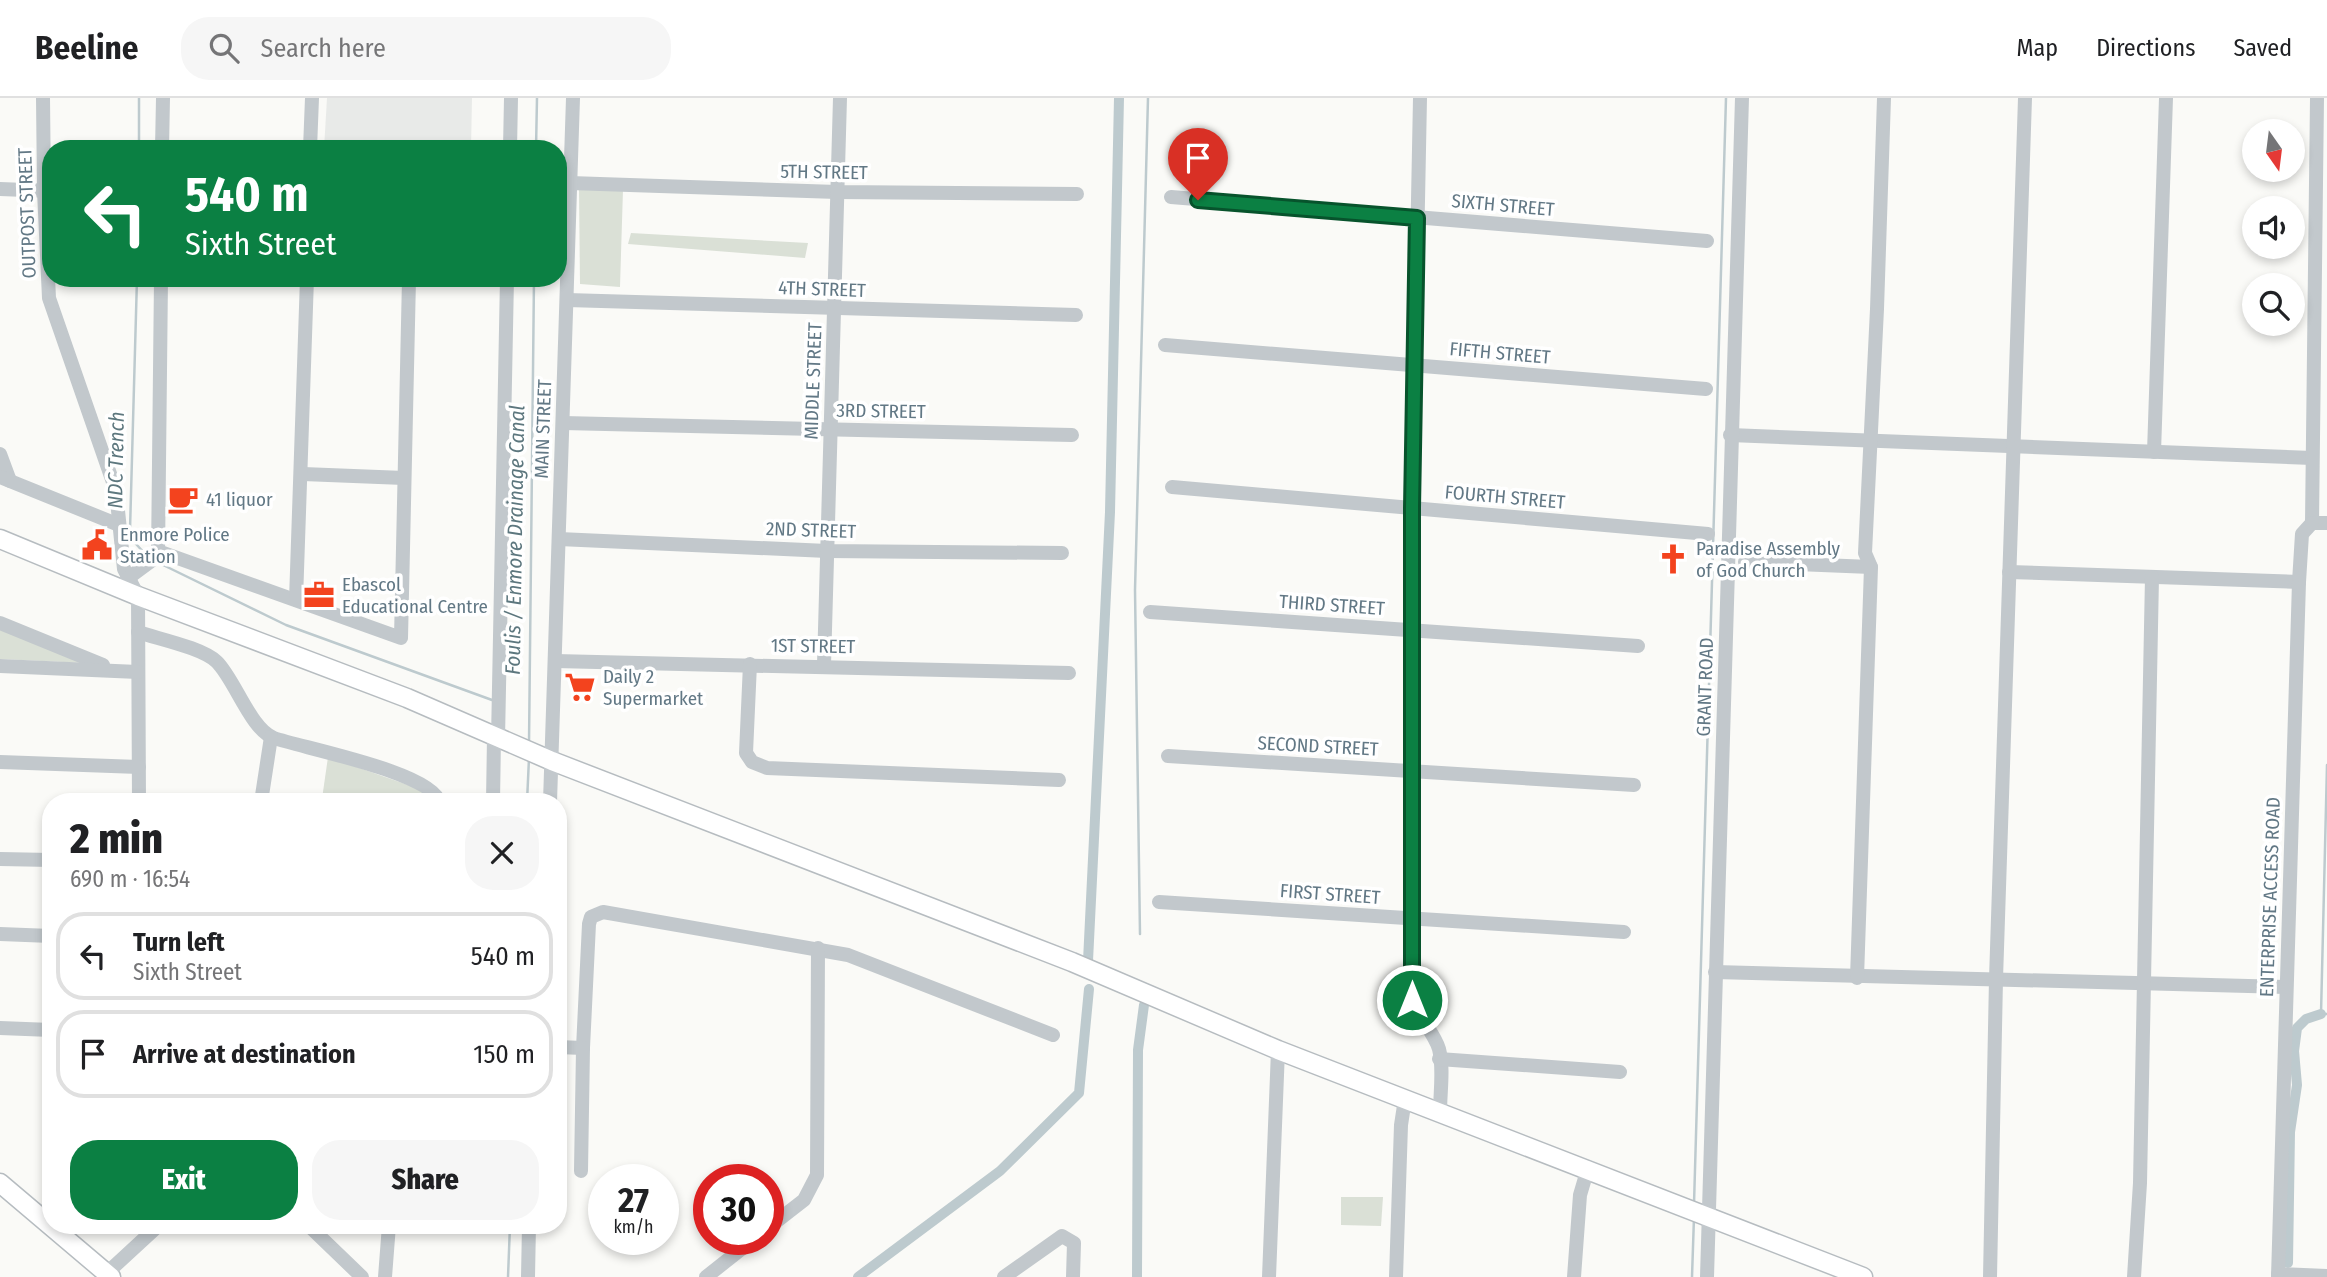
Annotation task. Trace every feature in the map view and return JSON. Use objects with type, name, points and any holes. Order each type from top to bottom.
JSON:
[{"type":"main road","points":[[0,539],[138,596],[407,698],[516,746],[1106,976],[1406,1109],[1440,1112],[1586,1173],[1709,1216],[1855,1276]]},
{"type":"main road","points":[[0,1183],[42,1218]]},
{"type":"main road","points":[[60,1234],[109,1275]]},
{"type":"street","name":"OUTPOST STREET","points":[[43,98],[45,140]]},
{"type":"street","points":[[162,140],[163,98]]},
{"type":"street","points":[[310,140],[312,98]]},
{"type":"street","points":[[510,140],[511,98]]},
{"type":"street","name":"MAIN STREET","points":[[549,793],[545,757],[555,662],[573,98]]},
{"type":"street","name":"MIDDLE STREET","points":[[824,665],[840,98]]},
{"type":"street","points":[[1420,98],[1412,508],[1412,1000],[1419,1019],[1431,1033],[1439,1059],[1440,1112]]},
{"type":"street","name":"GRANT ROAD","points":[[1707,1277],[1742,98]]},
{"type":"street","points":[[1857,978],[1871,567],[1865,553],[1884,98]]},
{"type":"street","points":[[1990,1277],[1996,978],[2025,98]]},
{"type":"street","points":[[2154,452],[2166,98]]},
{"type":"street","name":"ENTERPRISE ACCESS ROAD","points":[[2278,1275],[2302,534],[2312,523],[2317,98]]},
{"type":"street","name":"5TH STREET","points":[[570,183],[837,192],[1077,194]]},
{"type":"street","points":[[0,189],[42,191]]},
{"type":"street","name":"SIXTH STREET","points":[[1171,197],[1707,242]]},
{"type":"street","name":"OUTPOST STREET","points":[[49,287],[49,298],[116,491],[127,579]]},
{"type":"street","points":[[139,793],[138,596],[127,579],[145,568],[158,553],[161,287]]},
{"type":"street","points":[[296,600],[303,474],[307,287]]},
{"type":"street","points":[[158,553],[401,638],[409,287]]},
{"type":"street","points":[[493,793],[507,287]]},
{"type":"street","name":"4TH STREET","points":[[567,300],[1076,315]]},
{"type":"street","name":"FIFTH STREET","points":[[1164,345],[1706,390]]},
{"type":"street","name":"3RD STREET","points":[[563,423],[1072,435]]},
{"type":"street","points":[[1730,435],[2312,458]]},
{"type":"street","points":[[0,454],[5,479],[119,525]]},
{"type":"street","points":[[303,474],[404,478]]},
{"type":"street","name":"FOURTH STREET","points":[[1172,487],[1709,534]]},
{"type":"street","points":[[2312,523],[2327,523]]},
{"type":"street","name":"2ND STREET","points":[[559,539],[827,551],[1062,553]]},
{"type":"street","points":[[1745,562],[1871,567]]},
{"type":"street","points":[[2009,572],[2300,582]]},
{"type":"street","points":[[2134,1277],[2140,1183],[2152,577]]},
{"type":"street","name":"THIRD STREET","points":[[1150,612],[1638,646]]},
{"type":"street","points":[[0,623],[114,670]]},
{"type":"street","points":[[138,632],[210,656],[226,673],[258,724],[271,737],[339,754],[430,788],[433,793]]},
{"type":"street","name":"1ST STREET","points":[[555,662],[824,665],[1069,673]]},
{"type":"street","points":[[750,664],[746,752],[752,762],[767,768],[1059,780]]},
{"type":"street","points":[[0,666],[138,672]]},
{"type":"street","points":[[262,793],[271,737]]},
{"type":"street","name":"SECOND STREET","points":[[1168,757],[1634,785]]},
{"type":"street","points":[[0,762],[139,768]]},
{"type":"street","points":[[0,859],[42,860]]},
{"type":"street","name":"FIRST STREET","points":[[1159,902],[1625,932]]},
{"type":"street","points":[[581,1171],[583,1048],[591,917],[603,912],[848,955],[1053,1035]]},
{"type":"street","points":[[0,934],[42,936]]},
{"type":"street","points":[[784,1216],[804,1200],[817,1175],[818,948]]},
{"type":"street","points":[[1715,972],[1857,978],[1996,978],[2286,987]]},
{"type":"street","points":[[0,1028],[42,1030]]},
{"type":"street","points":[[567,1047],[583,1048]]},
{"type":"street","points":[[1269,1277],[1278,1050]]},
{"type":"street","points":[[1439,1059],[1620,1072]]},
{"type":"street","points":[[1396,1277],[1406,1109]]},
{"type":"street","points":[[1574,1277],[1580,1195],[1586,1173]]},
{"type":"street","points":[[109,1275],[150,1234]]},
{"type":"street","points":[[318,1234],[362,1277]]},
{"type":"street","points":[[385,1277],[388,1234]]},
{"type":"street","points":[[528,1277],[529,1234]]},
{"type":"street","points":[[1004,1277],[1062,1237],[1074,1242],[1073,1277]]},
{"type":"street","points":[[706,1277],[734,1255]]},
{"type":"street","points":[[2278,1275],[2327,1276]]},
{"type":"shaded area","points":[[327,98],[472,98],[471,140],[325,140]]},
{"type":"shaded area","points":[[579,188],[623,189],[620,287],[580,284]]},
{"type":"shaded area","points":[[631,233],[808,243],[805,258],[628,244]]},
{"type":"shaded area","points":[[0,629],[85,663],[0,659]]},
{"type":"shaded area","points":[[328,757],[428,793],[323,793]]},
{"type":"shaded area","points":[[1341,1197],[1383,1197],[1381,1226],[1341,1225]]},
{"type":"waterway","name":"NDC Trench","points":[[139,98],[139,140]]},
{"type":"waterway","name":"Foulis / Enmore Drainage Canal","points":[[536,140],[537,98]]},
{"type":"waterway","points":[[1088,961],[1110,512],[1119,98]]},
{"type":"waterway","points":[[1140,934],[1135,590],[1148,98]]},
{"type":"waterway","points":[[1694,1204],[1726,98]]},
{"type":"waterway","name":"NDC Trench","points":[[137,287],[130,530],[136,544],[147,556]]},
{"type":"waterway","name":"Foulis / Enmore Drainage Canal","points":[[529,744],[534,287]]},
{"type":"waterway","name":"NDC Trench","points":[[159,563],[286,625],[492,700]]},
{"type":"waterway","name":"Foulis / Enmore Drainage Canal","points":[[527,793],[529,758]]},
{"type":"waterway","points":[[2327,765],[2321,1014],[2327,1014]]},
{"type":"waterway","points":[[858,1277],[1000,1171],[1079,1093],[1089,989]]},
{"type":"waterway","points":[[1137,1277],[1138,1050],[1144,1005]]},
{"type":"waterway","points":[[2288,1263],[2290,1132],[2297,1085],[2294,1051],[2297,1028],[2306,1019],[2321,1014]]},
{"type":"waterway","points":[[1692,1277],[1694,1217]]},
{"type":"waterway","name":"Foulis / Enmore Drainage Canal","points":[[508,1277],[510,1234]]},
{"type":"place","name":"41 liquor","points":[[183,499]]},
{"type":"place","name":"Enmore Police Station","points":[[97,545]]},
{"type":"place","name":"Paradise Assembly of God Church","points":[[1673,559]]},
{"type":"place","name":"Ebascol Educational Centre","points":[[319,595]]},
{"type":"place","name":"Daily 2 Supermarket","points":[[580,687]]},
{"type":"route","points":[[1198,200],[1417,218],[1412,508],[1412,1000]]}]
